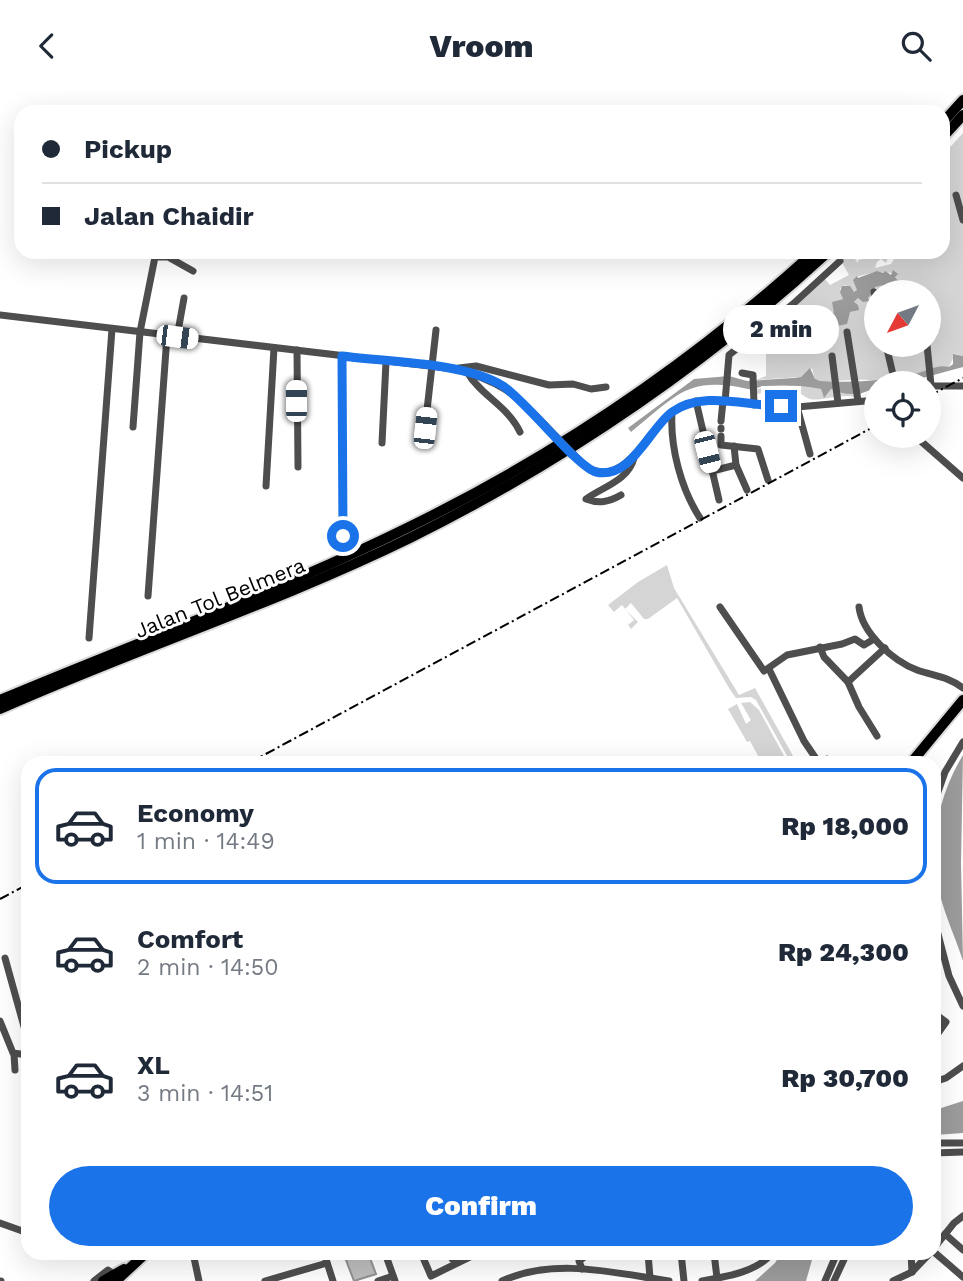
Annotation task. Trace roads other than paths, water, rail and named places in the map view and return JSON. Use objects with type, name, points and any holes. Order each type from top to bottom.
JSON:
[{"type":"highway","points":[[950,114],[963,100]]},
{"type":"highway","points":[[950,129],[963,115]]},
{"type":"highway","name":"Jalan Tol Belmera","points":[[0,700],[359,551],[505,477],[596,422],[658,379],[742,315],[806,259]]},
{"type":"highway","name":"Jalan Tol Belmera","points":[[0,709],[361,561],[507,487],[607,427],[660,390],[791,286],[820,259]]},
{"type":"highway","points":[[917,756],[963,700]]},
{"type":"highway","points":[[103,1281],[115,1277],[138,1260]]},
{"type":"street","points":[[956,195],[963,220]]},
{"type":"street","points":[[132,427],[140,332],[155,259]]},
{"type":"street","points":[[172,259],[193,271]]},
{"type":"street","points":[[768,480],[758,449],[721,445],[729,355],[841,261]]},
{"type":"street","points":[[177,337],[184,298]]},
{"type":"street","points":[[0,315],[467,372],[500,384],[522,401],[583,464],[597,472],[613,472],[624,465],[672,412],[696,401],[797,407],[864,399]]},
{"type":"street","points":[[89,638],[112,329]]},
{"type":"street","points":[[425,428],[436,330]]},
{"type":"street","points":[[847,332],[858,399]]},
{"type":"street","points":[[148,596],[167,336]]},
{"type":"street","points":[[266,486],[274,348]]},
{"type":"street","points":[[297,351],[298,467]]},
{"type":"street","points":[[342,356],[343,536]]},
{"type":"street","points":[[832,356],[838,403]]},
{"type":"street","points":[[382,443],[386,362]]},
{"type":"street","points":[[455,369],[476,366],[549,385],[573,384],[591,389],[606,387]]},
{"type":"street","points":[[467,372],[474,383],[502,406],[520,432]]},
{"type":"street","points":[[742,373],[753,375],[754,405]]},
{"type":"street","points":[[941,386],[963,386]]},
{"type":"street","points":[[696,401],[719,500]]},
{"type":"street","points":[[797,407],[810,454]]},
{"type":"street","points":[[672,412],[672,435],[682,479],[700,518]]},
{"type":"street","points":[[734,446],[736,465],[747,490]]},
{"type":"street","points":[[929,448],[963,478]]},
{"type":"street","points":[[621,495],[610,501],[596,502],[586,499],[620,479],[632,465],[635,454]]},
{"type":"street","points":[[712,471],[736,465]]},
{"type":"street","points":[[720,607],[763,670],[769,669],[787,655],[805,653],[857,638],[864,645],[874,639]]},
{"type":"street","points":[[859,607],[862,622],[874,639],[885,648],[915,670],[950,679],[963,688]]},
{"type":"street","points":[[821,647],[824,657],[848,682],[859,707],[877,736]]},
{"type":"street","points":[[848,682],[885,648]]},
{"type":"street","points":[[769,669],[804,741],[815,756]]},
{"type":"street","points":[[941,783],[963,742]]},
{"type":"street","points":[[941,946],[949,977],[963,1006]]},
{"type":"street","points":[[5,958],[21,1016]]},
{"type":"street","points":[[0,1021],[14,1055],[15,1070]]},
{"type":"street","points":[[14,1055],[21,1055]]},
{"type":"street","points":[[941,1079],[956,1073],[963,1066]]},
{"type":"street","points":[[941,1143],[963,1143]]},
{"type":"street","points":[[941,1153],[963,1152]]},
{"type":"street","points":[[941,1240],[963,1216]]},
{"type":"street","points":[[0,1223],[21,1230]]},
{"type":"street","points":[[945,1234],[963,1250]]},
{"type":"street","points":[[941,1258],[963,1277]]},
{"type":"street","points":[[194,1260],[199,1281]]},
{"type":"street","points":[[326,1260],[333,1281]]},
{"type":"street","points":[[378,1281],[394,1279],[387,1260]]},
{"type":"street","points":[[424,1260],[431,1276],[464,1260]]},
{"type":"street","points":[[580,1260],[582,1269]]},
{"type":"street","points":[[649,1260],[650,1278]]},
{"type":"street","points":[[682,1260],[684,1281]]},
{"type":"street","points":[[715,1260],[717,1278]]},
{"type":"street","points":[[702,1281],[767,1260]]},
{"type":"street","points":[[825,1281],[834,1260]]},
{"type":"street","points":[[834,1281],[843,1260]]},
{"type":"street","points":[[911,1260],[912,1272]]},
{"type":"street","points":[[893,1281],[912,1272],[924,1260]]},
{"type":"street","points":[[265,1281],[327,1263]]},
{"type":"street","points":[[502,1281],[539,1269],[582,1269],[668,1281]]},
{"type":"street","points":[[94,1281],[108,1270],[115,1277]]},
{"type":"railway","points":[[941,390],[963,378]]},
{"type":"railway","points":[[262,756],[864,432]]},
{"type":"railway","points":[[0,899],[21,888]]}]
